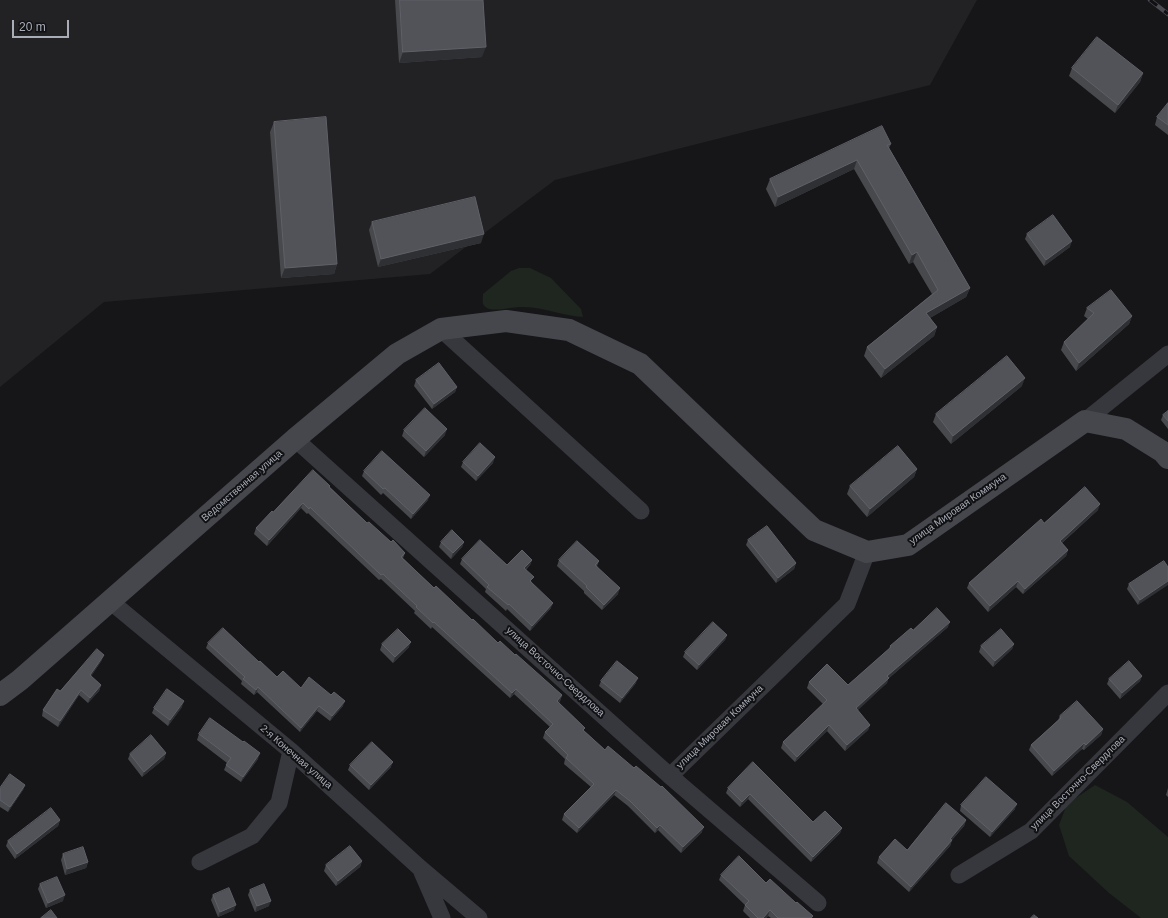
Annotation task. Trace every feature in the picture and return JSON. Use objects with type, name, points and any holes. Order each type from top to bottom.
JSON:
[{"type":"main road","name":"Ведомственная улица","points":[[0,695],[20,680],[295,439],[397,354],[440,329],[506,321],[569,330],[640,364],[814,530],[867,552]]},
{"type":"main road","name":"улица Мировая Коммуна","points":[[867,552],[908,545],[1085,421]]},
{"type":"main road","points":[[1085,421],[1126,429],[1163,452],[1168,458]]},
{"type":"street","points":[[440,329],[641,511]]},
{"type":"street","name":"улица Мировая Коммуна","points":[[1085,421],[1168,354]]},
{"type":"street","name":"улица Восточно-Свердлова","points":[[295,439],[670,776],[818,902]]},
{"type":"street","name":"улица Мировая Коммуна","points":[[670,776],[847,604],[867,552]]},
{"type":"street","name":"2-я Конечная улица","points":[[110,601],[291,750],[420,868],[479,918]]},
{"type":"street","name":"улица Восточно-Свердлова","points":[[959,875],[1031,831],[1168,693]]},
{"type":"street","points":[[200,862],[252,836],[279,804],[291,750]]},
{"type":"street","points":[[420,868],[442,918]]},
{"type":"shaded area","points":[[0,0],[977,0],[930,85],[555,180],[430,274],[104,302],[0,387]]},
{"type":"shaded area","points":[[519,268],[530,268],[551,278],[581,309],[583,317],[529,307],[494,310],[485,307],[483,302],[483,294],[511,271]]},
{"type":"shaded area","points":[[1095,785],[1127,802],[1168,837],[1168,918],[1141,918],[1109,893],[1069,856],[1059,825],[1067,804]]},
{"type":"building","points":[[400,0],[483,0],[486,47],[403,52]]},
{"type":"building","points":[[1097,37],[1143,73],[1118,105],[1072,68]]},
{"type":"building","points":[[1168,103],[1168,125],[1157,117]]},
{"type":"building","points":[[326,117],[337,264],[285,268],[274,122]]},
{"type":"building","points":[[882,126],[891,144],[887,145],[970,288],[926,313],[937,327],[885,369],[867,347],[938,290],[917,252],[912,255],[857,160],[778,197],[770,179]]},
{"type":"building","points":[[475,197],[484,234],[381,259],[372,222]]},
{"type":"building","points":[[1053,215],[1072,241],[1046,260],[1027,234]]},
{"type":"building","points":[[1111,290],[1132,316],[1079,363],[1064,342],[1094,313],[1087,308]]},
{"type":"building","points":[[1007,356],[1025,378],[953,436],[936,414]]},
{"type":"building","points":[[439,363],[457,387],[434,404],[416,380]]},
{"type":"building","points":[[425,408],[447,429],[426,451],[404,430]]},
{"type":"building","points":[[1168,411],[1168,421],[1163,415]]},
{"type":"building","points":[[480,443],[495,457],[478,476],[463,462]]},
{"type":"building","points":[[898,446],[917,469],[870,509],[850,486]]},
{"type":"building","points":[[382,451],[430,495],[413,514],[364,471]]},
{"type":"building","points":[[313,470],[367,523],[369,522],[391,542],[393,540],[405,553],[401,557],[434,588],[436,586],[498,643],[500,641],[515,655],[516,654],[562,695],[557,701],[585,728],[583,730],[605,750],[608,746],[634,768],[636,766],[661,787],[662,786],[704,827],[683,847],[660,825],[657,828],[630,801],[616,790],[579,828],[564,814],[594,784],[566,758],[568,755],[545,732],[553,724],[516,689],[512,693],[434,622],[433,623],[416,607],[417,606],[383,574],[381,575],[310,507],[309,509],[303,503],[269,540],[256,528]]},
{"type":"building","points":[[1085,487],[1100,504],[1060,541],[1068,550],[1025,589],[1018,581],[990,606],[969,583],[1041,519],[1044,523]]},
{"type":"building","points":[[767,526],[796,563],[778,578],[748,540]]},
{"type":"building","points":[[452,530],[464,542],[453,553],[441,542]]},
{"type":"building","points":[[480,540],[507,565],[522,550],[532,560],[524,568],[534,577],[530,581],[553,603],[532,626],[509,604],[508,605],[487,587],[489,585],[462,559]]},
{"type":"building","points":[[577,541],[599,561],[595,565],[620,588],[604,605],[586,587],[587,586],[559,560]]},
{"type":"building","points":[[1164,561],[1168,567],[1168,581],[1140,600],[1129,584]]},
{"type":"building","points":[[937,608],[950,622],[887,676],[889,678],[856,708],[870,725],[847,745],[829,725],[797,757],[783,742],[827,700],[809,682],[827,664],[848,685],[891,647],[890,646],[911,628],[913,630]]},
{"type":"building","points":[[713,622],[727,635],[699,665],[685,652]]},
{"type":"building","points":[[223,628],[277,677],[283,671],[301,688],[309,677],[331,695],[334,692],[345,701],[332,716],[319,706],[301,728],[258,687],[256,690],[243,679],[245,677],[208,643]]},
{"type":"building","points":[[398,629],[411,642],[395,657],[382,644]]},
{"type":"building","points":[[1001,629],[1014,644],[995,661],[981,646]]},
{"type":"building","points":[[97,649],[104,655],[90,675],[101,685],[90,698],[81,690],[60,721],[43,710],[57,689],[60,691]]},
{"type":"building","points":[[617,661],[638,678],[622,698],[601,681]]},
{"type":"building","points":[[1129,661],[1142,676],[1122,693],[1109,679]]},
{"type":"building","points":[[167,689],[184,701],[170,720],[154,708]]},
{"type":"building","points":[[1077,701],[1103,729],[1086,745],[1084,743],[1054,771],[1031,745],[1061,718],[1060,716]]},
{"type":"building","points":[[210,718],[260,753],[243,777],[226,765],[231,758],[199,734]]},
{"type":"building","points":[[151,735],[166,753],[144,772],[130,754]]},
{"type":"building","points":[[372,742],[393,762],[371,785],[350,765]]},
{"type":"building","points":[[753,762],[813,822],[825,811],[842,828],[813,857],[750,794],[742,802],[728,788]]},
{"type":"building","points":[[10,774],[25,785],[10,807],[0,800],[0,788]]},
{"type":"building","points":[[986,777],[1017,804],[992,832],[961,805]]},
{"type":"building","points":[[946,803],[966,820],[950,839],[952,840],[911,887],[879,857],[895,839],[907,850]]},
{"type":"building","points":[[51,808],[60,820],[17,854],[8,841]]},
{"type":"building","points":[[350,846],[362,861],[338,881],[326,865]]},
{"type":"building","points":[[83,847],[88,862],[67,869],[63,854]]},
{"type":"building","points":[[739,856],[766,883],[770,879],[796,903],[797,902],[813,916],[811,918],[778,918],[770,910],[763,918],[758,918],[745,905],[749,901],[721,875]]},
{"type":"building","points":[[57,877],[65,895],[48,903],[40,884]]},
{"type":"building","points":[[264,884],[271,901],[257,906],[250,890]]},
{"type":"building","points":[[229,888],[236,905],[220,912],[213,895]]},
{"type":"building","points":[[51,910],[57,918],[41,918]]},
{"type":"building","points":[[1034,915],[1038,918],[1031,918]]},
{"type":"railway","points":[[1150,0],[1168,14]]}]
